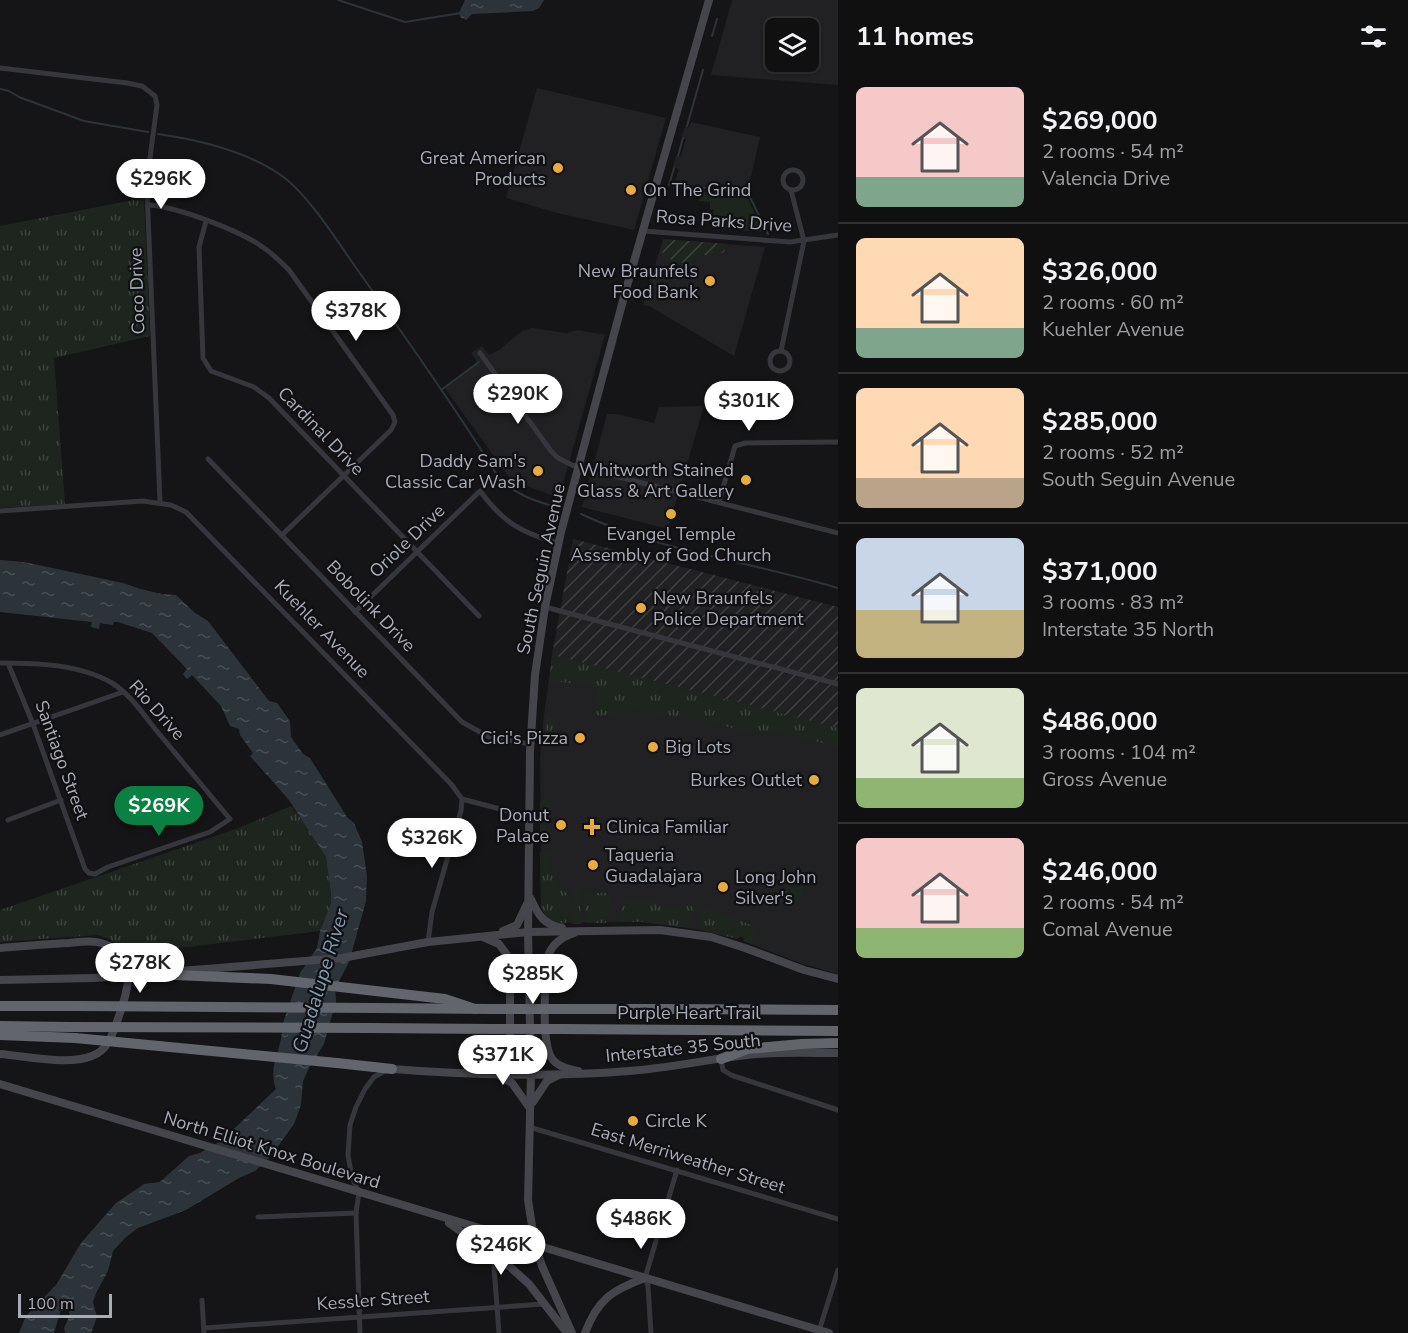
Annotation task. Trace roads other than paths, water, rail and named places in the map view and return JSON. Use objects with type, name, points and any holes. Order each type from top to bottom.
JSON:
[{"type":"highway","points":[[151,974],[271,979],[445,999],[475,1008]]},
{"type":"highway","name":"Purple Heart Trail","points":[[0,1004],[493,1009],[838,1009]]},
{"type":"highway","name":"Purple Heart Trail","points":[[0,1026],[838,1031]]},
{"type":"highway","points":[[0,1035],[75,1038],[392,1069]]},
{"type":"highway","points":[[721,1059],[747,1049],[838,1043]]},
{"type":"main road","name":"South Seguin Avenue","points":[[572,1333],[535,1245],[528,1200],[531,1073],[528,932],[530,744],[535,675],[558,543],[709,0]]},
{"type":"main road","points":[[481,936],[517,925],[530,895]]},
{"type":"main road","points":[[530,895],[538,914],[545,922],[554,926],[584,931]]},
{"type":"main road","points":[[0,980],[94,978],[292,963],[342,958],[428,942],[528,932],[660,930],[692,933],[727,942],[804,970],[838,979]]},
{"type":"main road","points":[[584,931],[562,939],[548,953],[545,1036],[546,1046],[554,1062],[589,1073]]},
{"type":"main road","points":[[475,1073],[499,1063],[508,1050],[510,1041],[510,959],[500,944],[481,936]]},
{"type":"main road","points":[[0,948],[93,941],[102,943],[117,951],[127,964],[129,983],[111,1038],[101,1052],[80,1060],[0,1054]]},
{"type":"main road","name":"Interstate 35 South","points":[[392,1069],[475,1073],[589,1073],[645,1070],[776,1053],[838,1053]]},
{"type":"main road","points":[[495,1073],[512,1083],[530,1109]]},
{"type":"main road","points":[[530,1109],[543,1085],[552,1077],[560,1074]]},
{"type":"main road","name":"North Elliot Knox Boulevard","points":[[0,1084],[819,1332],[829,1333]]},
{"type":"main road","points":[[437,1216],[464,1232],[508,1265],[529,1284],[567,1333]]},
{"type":"main road","points":[[585,1333],[593,1313],[607,1296],[645,1278]]},
{"type":"street","name":"Coco Drive","points":[[0,68],[126,83],[142,86],[155,96],[157,105],[148,172],[160,502]]},
{"type":"street","points":[[781,351],[804,241],[792,202],[791,190]]},
{"type":"street","points":[[149,205],[169,207],[206,220],[257,243],[281,262],[393,414],[395,422],[393,428],[282,536]]},
{"type":"street","name":"Cardinal Drive","points":[[206,220],[199,248],[204,363],[211,371],[254,387],[269,398],[480,616]]},
{"type":"street","name":"Rosa Parks Drive","points":[[643,231],[786,242],[838,236]]},
{"type":"street","points":[[480,353],[555,455],[567,463],[838,533]]},
{"type":"street","points":[[719,502],[735,446],[749,443],[838,442]]},
{"type":"street","name":"Bobolink Drive","points":[[208,459],[467,726],[494,738],[530,744]]},
{"type":"street","name":"Oriole Drive","points":[[355,612],[480,491],[499,514],[514,526],[532,535],[558,543]]},
{"type":"street","name":"Kuehler Avenue","points":[[0,511],[143,501],[160,502],[186,512],[452,784],[462,799]]},
{"type":"street","points":[[545,608],[838,684]]},
{"type":"street","name":"Rio Drive","points":[[0,663],[36,664],[77,670],[105,680],[123,692],[230,819],[210,832],[108,867],[95,874],[88,873],[86,869]]},
{"type":"street","name":"Santiago Street","points":[[8,663],[86,869]]},
{"type":"street","points":[[0,735],[123,692]]},
{"type":"street","points":[[428,942],[432,912],[461,811],[462,799],[530,817]]},
{"type":"street","points":[[8,820],[61,800]]},
{"type":"street","points":[[721,1059],[723,1070],[731,1075],[838,1110]]},
{"type":"street","points":[[360,1333],[356,1213],[359,1191],[352,1178],[348,1155],[350,1125],[359,1099],[374,1077],[392,1069]]},
{"type":"street","name":"East Merriweather Street","points":[[529,1127],[838,1219]]},
{"type":"street","points":[[651,1333],[648,1286],[645,1278],[677,1170]]},
{"type":"street","points":[[258,1217],[356,1213]]},
{"type":"street","points":[[493,1253],[500,1333]]},
{"type":"street","points":[[819,1332],[838,1270]]},
{"type":"street","points":[[202,1300],[204,1330]]},
{"type":"street","name":"Kessler Street","points":[[204,1330],[359,1316],[544,1304]]},
{"type":"water","points":[[465,0],[544,0],[539,8],[533,11],[472,14],[466,20],[460,17],[459,13]]},
{"type":"water","name":"Guadalupe River","points":[[0,560],[24,562],[123,583],[162,594],[176,595],[195,613],[208,621],[269,701],[277,703],[290,721],[291,737],[303,754],[310,758],[347,817],[354,823],[362,842],[367,876],[366,901],[349,962],[335,989],[336,1001],[324,1044],[303,1081],[301,1105],[294,1124],[271,1156],[255,1171],[186,1210],[138,1228],[126,1237],[113,1251],[108,1271],[96,1293],[93,1302],[97,1317],[91,1333],[65,1333],[64,1328],[70,1315],[66,1304],[62,1306],[54,1333],[19,1333],[26,1316],[56,1285],[81,1243],[116,1203],[144,1184],[160,1182],[189,1156],[200,1153],[221,1141],[276,1089],[273,1072],[282,1026],[300,973],[317,948],[320,931],[331,904],[331,894],[326,857],[289,800],[250,756],[253,753],[240,735],[239,729],[230,726],[221,706],[192,675],[187,679],[183,674],[187,669],[152,633],[118,622],[114,622],[113,625],[100,623],[99,629],[91,627],[92,622],[0,612]]},
{"type":"waterway","points":[[338,0],[405,22],[461,13]]},
{"type":"waterway","points":[[712,36],[717,19]]},
{"type":"waterway","points":[[687,126],[703,70]]},
{"type":"waterway","points":[[0,89],[84,121],[148,132]]},
{"type":"waterway","points":[[158,134],[208,144],[241,154],[272,170],[296,188],[325,223],[395,322],[497,475],[510,488],[533,500],[559,508]]},
{"type":"waterway","points":[[678,156],[683,138]]},
{"type":"waterway","points":[[674,168],[669,185],[747,191],[768,234]]},
{"type":"waterway","points":[[441,390],[479,362]]},
{"type":"waterway","points":[[581,514],[643,538],[838,588]]},
{"type":"place","name":"Great American Products","points":[[558,168]]},
{"type":"place","name":"On The Grind","points":[[631,190]]},
{"type":"place","name":"New Braunfels Food Bank","points":[[710,281]]},
{"type":"place","name":"Daddy Sam's Classic Car Wash","points":[[538,471]]},
{"type":"place","name":"Whitworth Stained Glass & Art Gallery","points":[[746,480]]},
{"type":"place","name":"Evangel Temple Assembly of God Church","points":[[671,514]]},
{"type":"place","name":"New Braunfels Police Department","points":[[641,608]]},
{"type":"place","name":"Cici's Pizza","points":[[580,738]]},
{"type":"place","name":"Big Lots","points":[[653,747]]},
{"type":"place","name":"Burkes Outlet","points":[[814,780]]},
{"type":"place","name":"Donut Palace","points":[[561,825]]},
{"type":"place","name":"Clinica Familiar","points":[[592,827]]},
{"type":"place","name":"Taqueria Guadalajara","points":[[593,865]]},
{"type":"place","name":"Long John Silver's","points":[[723,887]]},
{"type":"place","name":"Circle K","points":[[633,1121]]}]
